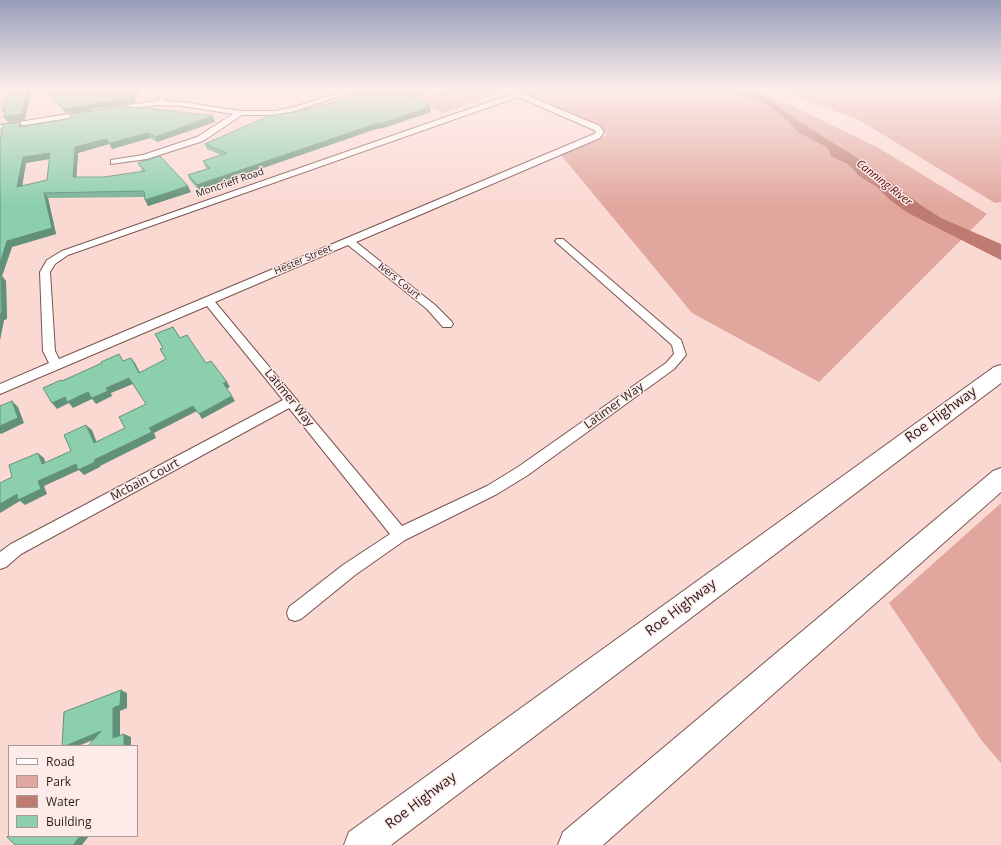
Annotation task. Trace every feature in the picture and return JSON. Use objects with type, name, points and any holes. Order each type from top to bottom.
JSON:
[{"type":"highway","name":"Roe Highway","points":[[362,845],[1001,372]]},
{"type":"highway","points":[[576,845],[1001,478]]},
{"type":"street","points":[[114,162],[144,157],[200,139],[218,127]]},
{"type":"street","name":"Moncrieff Road","points":[[56,365],[49,351],[45,272],[51,262],[65,253],[424,127]]},
{"type":"street","name":"Hester Street","points":[[0,389],[597,136],[600,132],[596,127]]},
{"type":"street","name":"Ivers Court","points":[[349,241],[431,307],[447,324]]},
{"type":"street","name":"Latimer Way","points":[[295,613],[349,570],[400,535],[492,490],[523,471],[670,366],[680,355],[677,343],[560,241]]},
{"type":"street","name":"Latimer Way","points":[[208,300],[400,535]]},
{"type":"street","name":"Mcbain Court","points":[[0,562],[16,549],[292,401]]},
{"type":"green space","points":[[600,127],[837,127],[877,147],[987,214],[819,382],[692,313],[561,155],[607,135]]},
{"type":"green space","points":[[871,127],[1001,127],[1001,202],[995,203]]},
{"type":"green space","points":[[1001,503],[1001,763],[982,741],[889,603]]},
{"type":"water","name":"Canning River","points":[[794,127],[809,127],[867,164],[922,206],[941,218],[1001,244],[1001,260],[908,213],[890,200],[877,187],[859,176],[848,164],[831,156],[828,148],[798,132]]},
{"type":"building","points":[[2,127],[181,127],[155,137],[148,133],[110,143],[106,139],[75,147],[73,177],[104,177],[145,171],[138,163],[160,156],[188,186],[145,200],[144,191],[44,193],[52,228],[7,241],[0,263],[0,140]],"holes":[[[50,153],[47,180],[17,187],[23,157]]]},
{"type":"building","points":[[242,127],[365,127],[197,185],[188,175],[210,168],[203,161],[227,153],[205,144]]},
{"type":"building","points":[[0,275],[2,313],[0,314]]},
{"type":"building","points":[[173,327],[180,338],[187,335],[206,363],[211,361],[227,382],[223,383],[232,396],[199,414],[193,406],[149,428],[152,432],[94,460],[95,462],[78,470],[76,464],[38,481],[41,489],[18,500],[17,494],[0,504],[0,483],[12,477],[9,465],[38,453],[42,464],[71,451],[64,435],[86,425],[94,443],[125,428],[119,417],[146,404],[129,378],[106,388],[108,391],[92,398],[88,392],[67,402],[65,397],[52,403],[43,388],[61,380],[62,381],[119,354],[123,361],[131,358],[139,373],[166,359],[160,349],[163,348],[155,334]]},
{"type":"building","points":[[12,401],[18,418],[0,426],[0,406]]},
{"type":"building","points":[[121,690],[120,705],[113,708],[113,738],[124,734],[124,745],[89,745],[101,731],[67,745],[62,745],[64,712]]},
{"type":"building","points":[[7,837],[79,837],[73,845],[15,845]]}]
